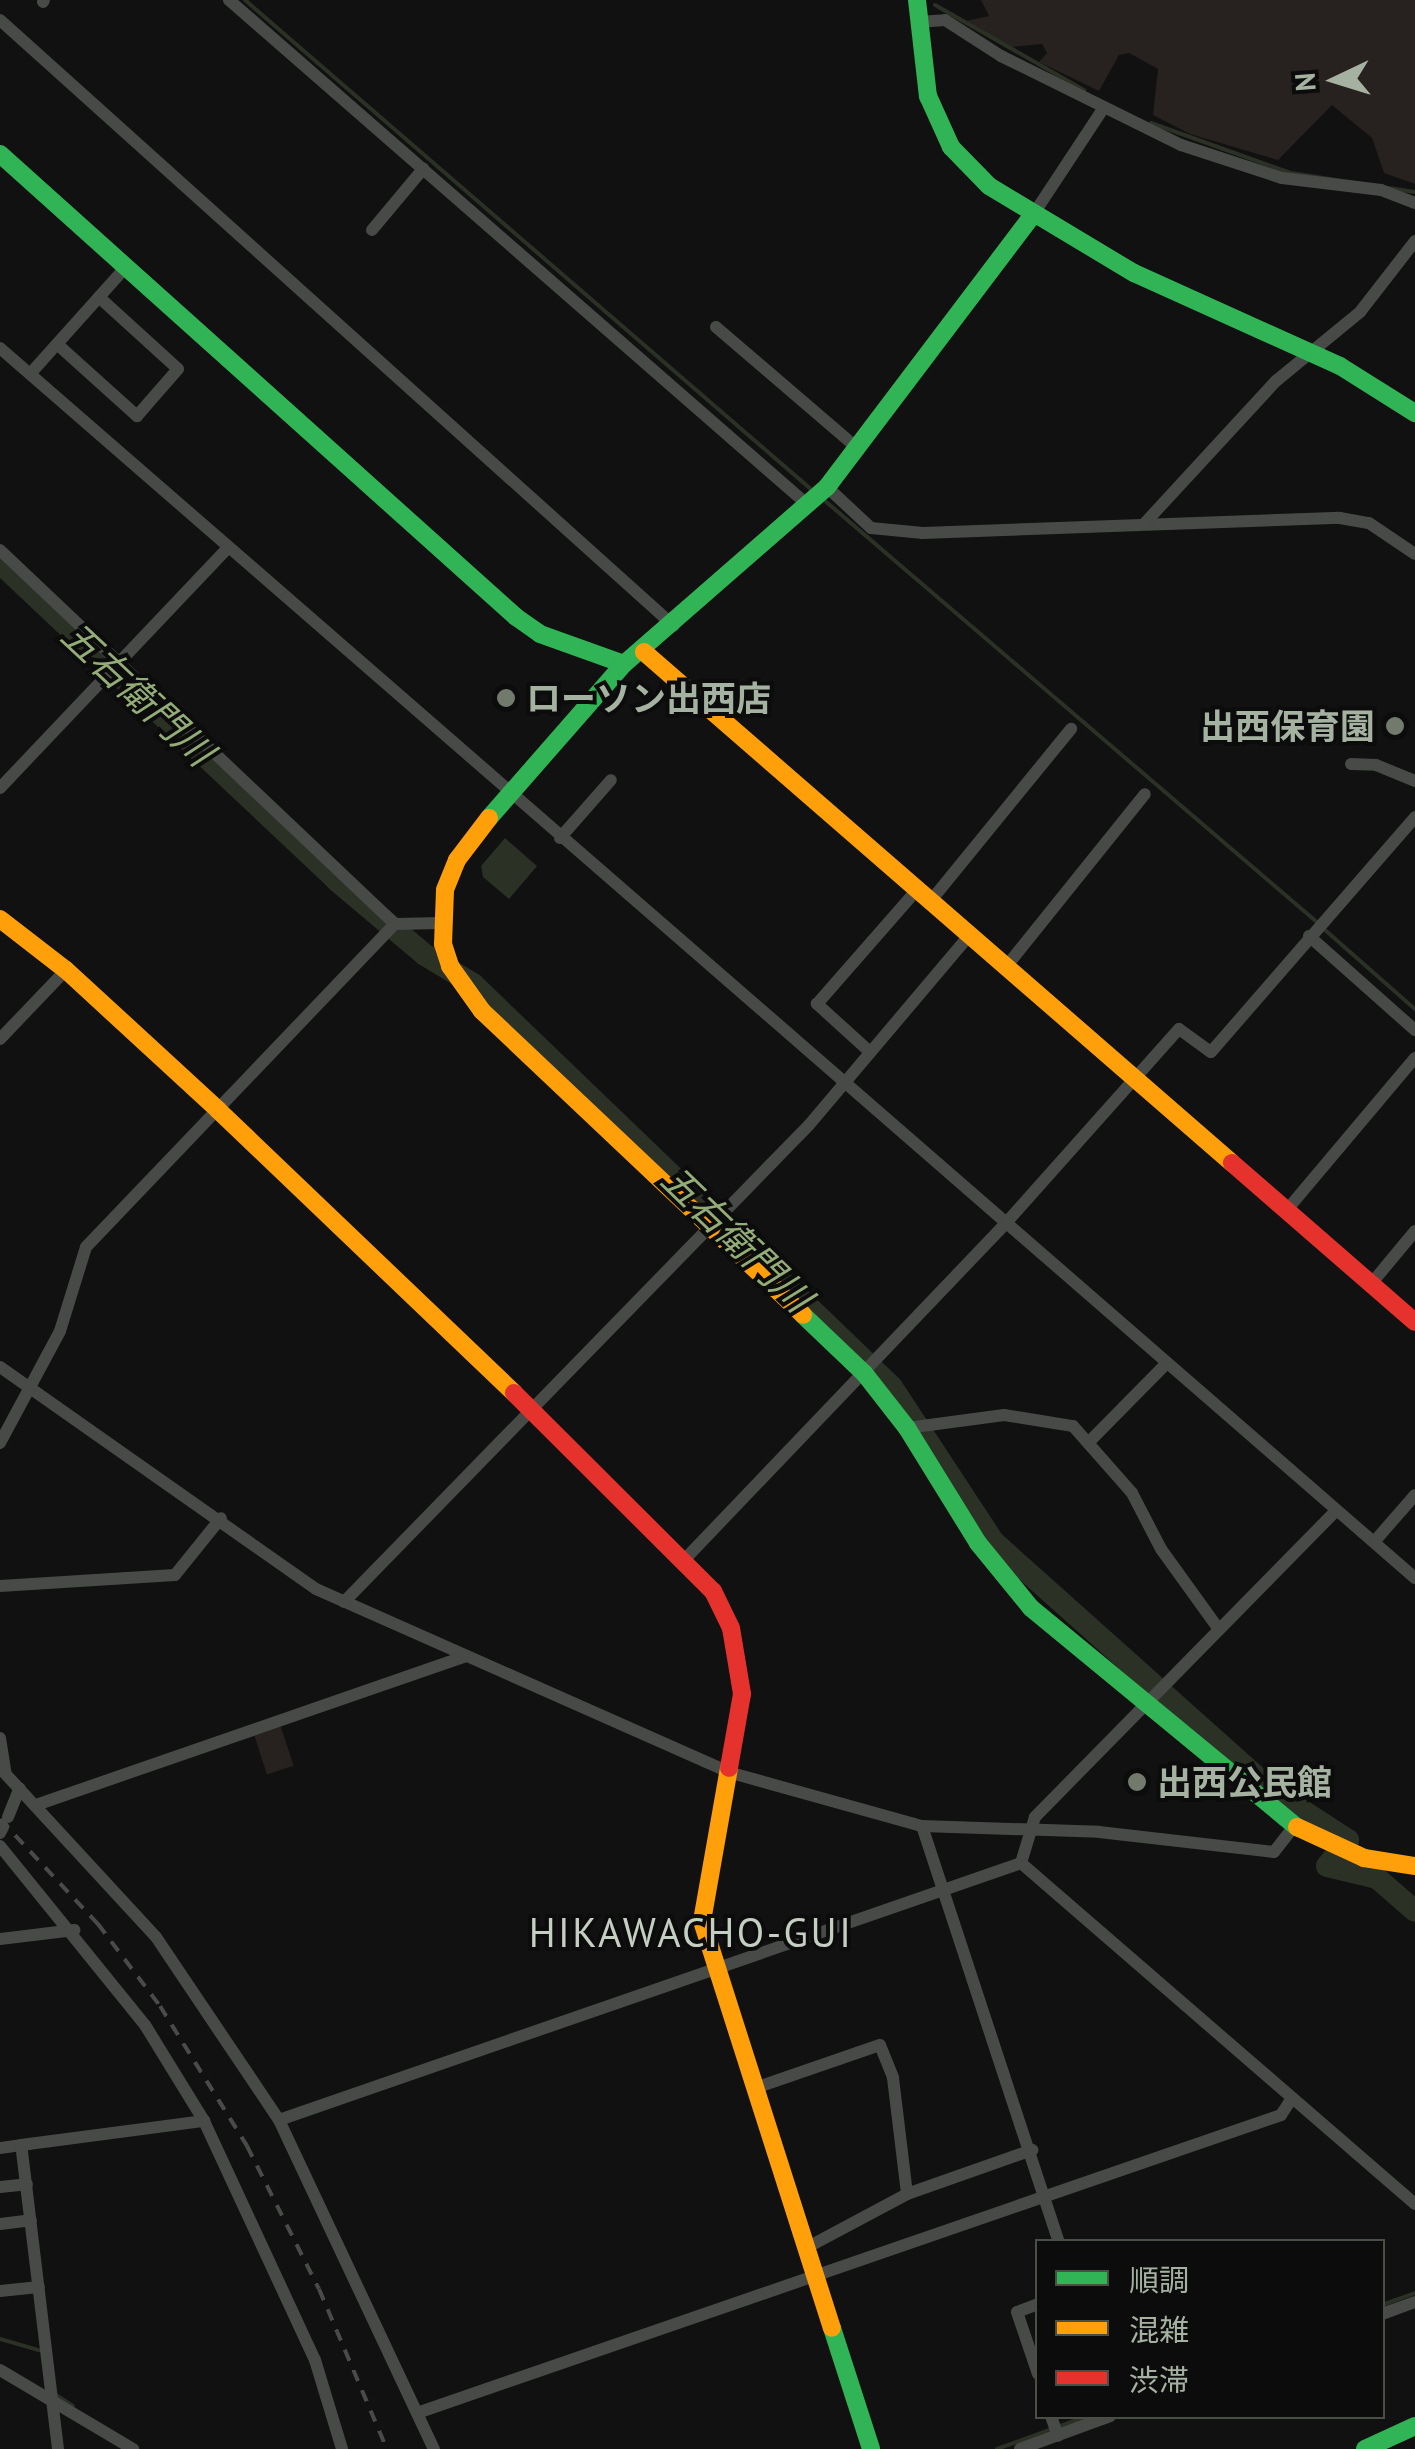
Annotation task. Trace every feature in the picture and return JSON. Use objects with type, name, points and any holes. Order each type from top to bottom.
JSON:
[{"type":"street","points":[[229,0],[808,506]]},
{"type":"street","points":[[917,0],[928,96],[951,146],[989,186],[1134,274],[1314,353],[1415,413]]},
{"type":"street","points":[[0,20],[674,626]]},
{"type":"street","points":[[918,22],[945,20],[1103,109],[1247,167],[1381,190],[1415,203]]},
{"type":"street","points":[[1103,109],[1033,214],[827,488],[674,626],[624,664],[508,794],[457,860],[441,923],[450,966],[482,1012],[864,1373],[1014,1588],[1294,1826],[1364,1858],[1415,1866]]},
{"type":"street","points":[[0,154],[516,618],[624,664]]},
{"type":"street","points":[[372,230],[423,169]]},
{"type":"street","points":[[1144,524],[1276,381],[1360,312],[1415,241]]},
{"type":"street","points":[[30,374],[125,268]]},
{"type":"street","points":[[57,344],[138,416],[178,369],[99,297]]},
{"type":"street","points":[[716,327],[856,448]]},
{"type":"street","points":[[0,348],[508,794],[1415,1578]]},
{"type":"street","points":[[827,488],[871,528],[924,533],[1340,518],[1368,523],[1415,554]]},
{"type":"street","points":[[0,788],[228,548]]},
{"type":"street","points":[[0,550],[395,924],[441,923]]},
{"type":"street","points":[[584,650],[597,671],[598,692]]},
{"type":"street","points":[[644,652],[968,937],[1414,1318]]},
{"type":"street","points":[[870,1052],[817,1004],[922,897],[1071,729]]},
{"type":"street","points":[[1351,764],[1376,765],[1415,781]]},
{"type":"street","points":[[560,838],[610,780]]},
{"type":"street","points":[[1005,968],[1146,794]]},
{"type":"street","points":[[686,1558],[1006,1223],[1179,1029],[1211,1052],[1415,817]]},
{"type":"street","points":[[0,920],[66,970],[531,1408],[686,1558],[722,1608],[739,1660],[742,1694],[703,1903],[715,1970],[871,2449]]},
{"type":"street","points":[[0,1444],[28,1383],[60,1331],[86,1247],[395,924]]},
{"type":"street","points":[[1309,936],[1415,1030]]},
{"type":"street","points":[[344,1602],[844,1082],[968,937]]},
{"type":"street","points":[[0,1039],[66,970]]},
{"type":"street","points":[[1286,1211],[1415,1058]]},
{"type":"street","points":[[1371,1284],[1415,1231]]},
{"type":"street","points":[[1088,1443],[1167,1363]]},
{"type":"street","points":[[0,1367],[344,1602],[728,1772],[922,1826],[1274,1852],[1294,1826]]},
{"type":"street","points":[[906,1428],[1034,1416],[1073,1426],[1132,1494],[1161,1549],[1218,1628]]},
{"type":"street","points":[[1374,1542],[1415,1495]]},
{"type":"street","points":[[1021,1863],[1026,1831],[1144,1701],[1336,1511]]},
{"type":"street","points":[[0,1586],[175,1575],[220,1518]]},
{"type":"street","points":[[36,1805],[464,1657]]},
{"type":"street","points":[[0,1738],[3,1771],[156,1937],[279,2120],[420,2412],[434,2449]]},
{"type":"street","points":[[4,1826],[20,1788]]},
{"type":"street","points":[[922,1826],[1048,2196],[1058,2239]]},
{"type":"street","points":[[0,1846],[74,1930],[145,2024],[204,2122],[315,2360],[342,2449]]},
{"type":"street","points":[[279,2120],[1021,1863]]},
{"type":"street","points":[[1021,1863],[1415,2204]]},
{"type":"street","points":[[0,1939],[74,1930]]},
{"type":"street","points":[[755,2088],[880,2045],[893,2078],[907,2194]]},
{"type":"street","points":[[420,2412],[1281,2115],[1292,2098]]},
{"type":"street","points":[[0,2148],[204,2122]]},
{"type":"street","points":[[21,2145],[58,2449]]},
{"type":"street","points":[[806,2248],[907,2194],[1032,2150]]},
{"type":"street","points":[[0,2187],[26,2184]]},
{"type":"street","points":[[0,2224],[31,2220]]},
{"type":"street","points":[[0,2291],[39,2287]]},
{"type":"street","points":[[1385,2313],[1415,2302]]},
{"type":"street","points":[[1035,2305],[1018,2312],[1035,2365]]},
{"type":"street","points":[[0,2370],[133,2449]]},
{"type":"street","points":[[1053,2419],[1058,2436]]},
{"type":"street","points":[[1020,2449],[1102,2419]]},
{"type":"street","points":[[1365,2449],[1415,2426]]},
{"type":"shaded area","points":[[981,0],[1415,0],[1415,184],[1384,173],[1372,138],[1332,105],[1278,160],[1190,134],[1153,115],[1158,69],[1129,53],[1119,55],[1099,91],[1039,62],[1047,53],[1042,44],[1012,47],[966,21],[989,16]]},
{"type":"shaded area","points":[[505,838],[537,866],[509,899],[483,877],[481,866]]},
{"type":"shaded area","points":[[280,1724],[294,1766],[267,1774],[253,1733]]},
{"type":"waterway","points":[[245,0],[813,491]]},
{"type":"waterway","points":[[935,5],[1084,90]]},
{"type":"waterway","points":[[1151,123],[1291,173],[1415,192]]},
{"type":"waterway","points":[[824,500],[1318,923]]},
{"type":"waterway","name":"五右衛門川","points":[[0,563],[336,880],[425,955],[473,984],[892,1387],[994,1542],[1271,1790],[1348,1840],[1327,1866],[1377,1878],[1415,1911]]},
{"type":"waterway","points":[[1325,930],[1415,1009]]},
{"type":"waterway","points":[[1385,2304],[1415,2293]]},
{"type":"waterway","points":[[0,2339],[42,2351]]},
{"type":"waterway","points":[[56,2395],[73,2406]]},
{"type":"waterway","points":[[997,2449],[1079,2419]]},
{"type":"railway","points":[[0,1819],[98,1924],[160,2006],[247,2146],[319,2289],[387,2449]]},
{"type":"traffic: fast","points":[[917,0],[928,96],[951,147],[989,186],[1134,273],[1340,366],[1415,413]]},
{"type":"traffic: fast","points":[[0,154],[516,617],[540,634],[624,664]]},
{"type":"traffic: fast","points":[[489,818],[624,664],[827,487],[1033,215]]},
{"type":"traffic: fast","points":[[803,1315],[864,1373],[907,1428],[978,1543],[1031,1608],[1297,1827]]},
{"type":"traffic: fast","points":[[832,2328],[871,2449]]},
{"type":"traffic: fast","points":[[1365,2449],[1415,2426]]},
{"type":"traffic: slow","points":[[644,652],[1232,1163]]},
{"type":"traffic: slow","points":[[489,818],[457,860],[445,890],[443,944],[450,966],[482,1011],[803,1315]]},
{"type":"traffic: slow","points":[[0,919],[66,970],[218,1110],[514,1393]]},
{"type":"traffic: slow","points":[[729,1768],[702,1921],[832,2328]]},
{"type":"traffic: slow","points":[[1297,1827],[1364,1858],[1415,1866]]},
{"type":"traffic: jam","points":[[1232,1163],[1415,1322]]},
{"type":"traffic: jam","points":[[514,1393],[713,1591],[731,1628],[742,1694],[729,1768]]},
{"type":"place","name":"ローソン出西店","points":[[506,698]]},
{"type":"place","name":"出西保育園","points":[[1395,726]]},
{"type":"place","name":"出西公民館","points":[[1137,1782]]},
{"type":"district","name":"HIKAWACHO-GUI","points":[[691,1932]]}]
